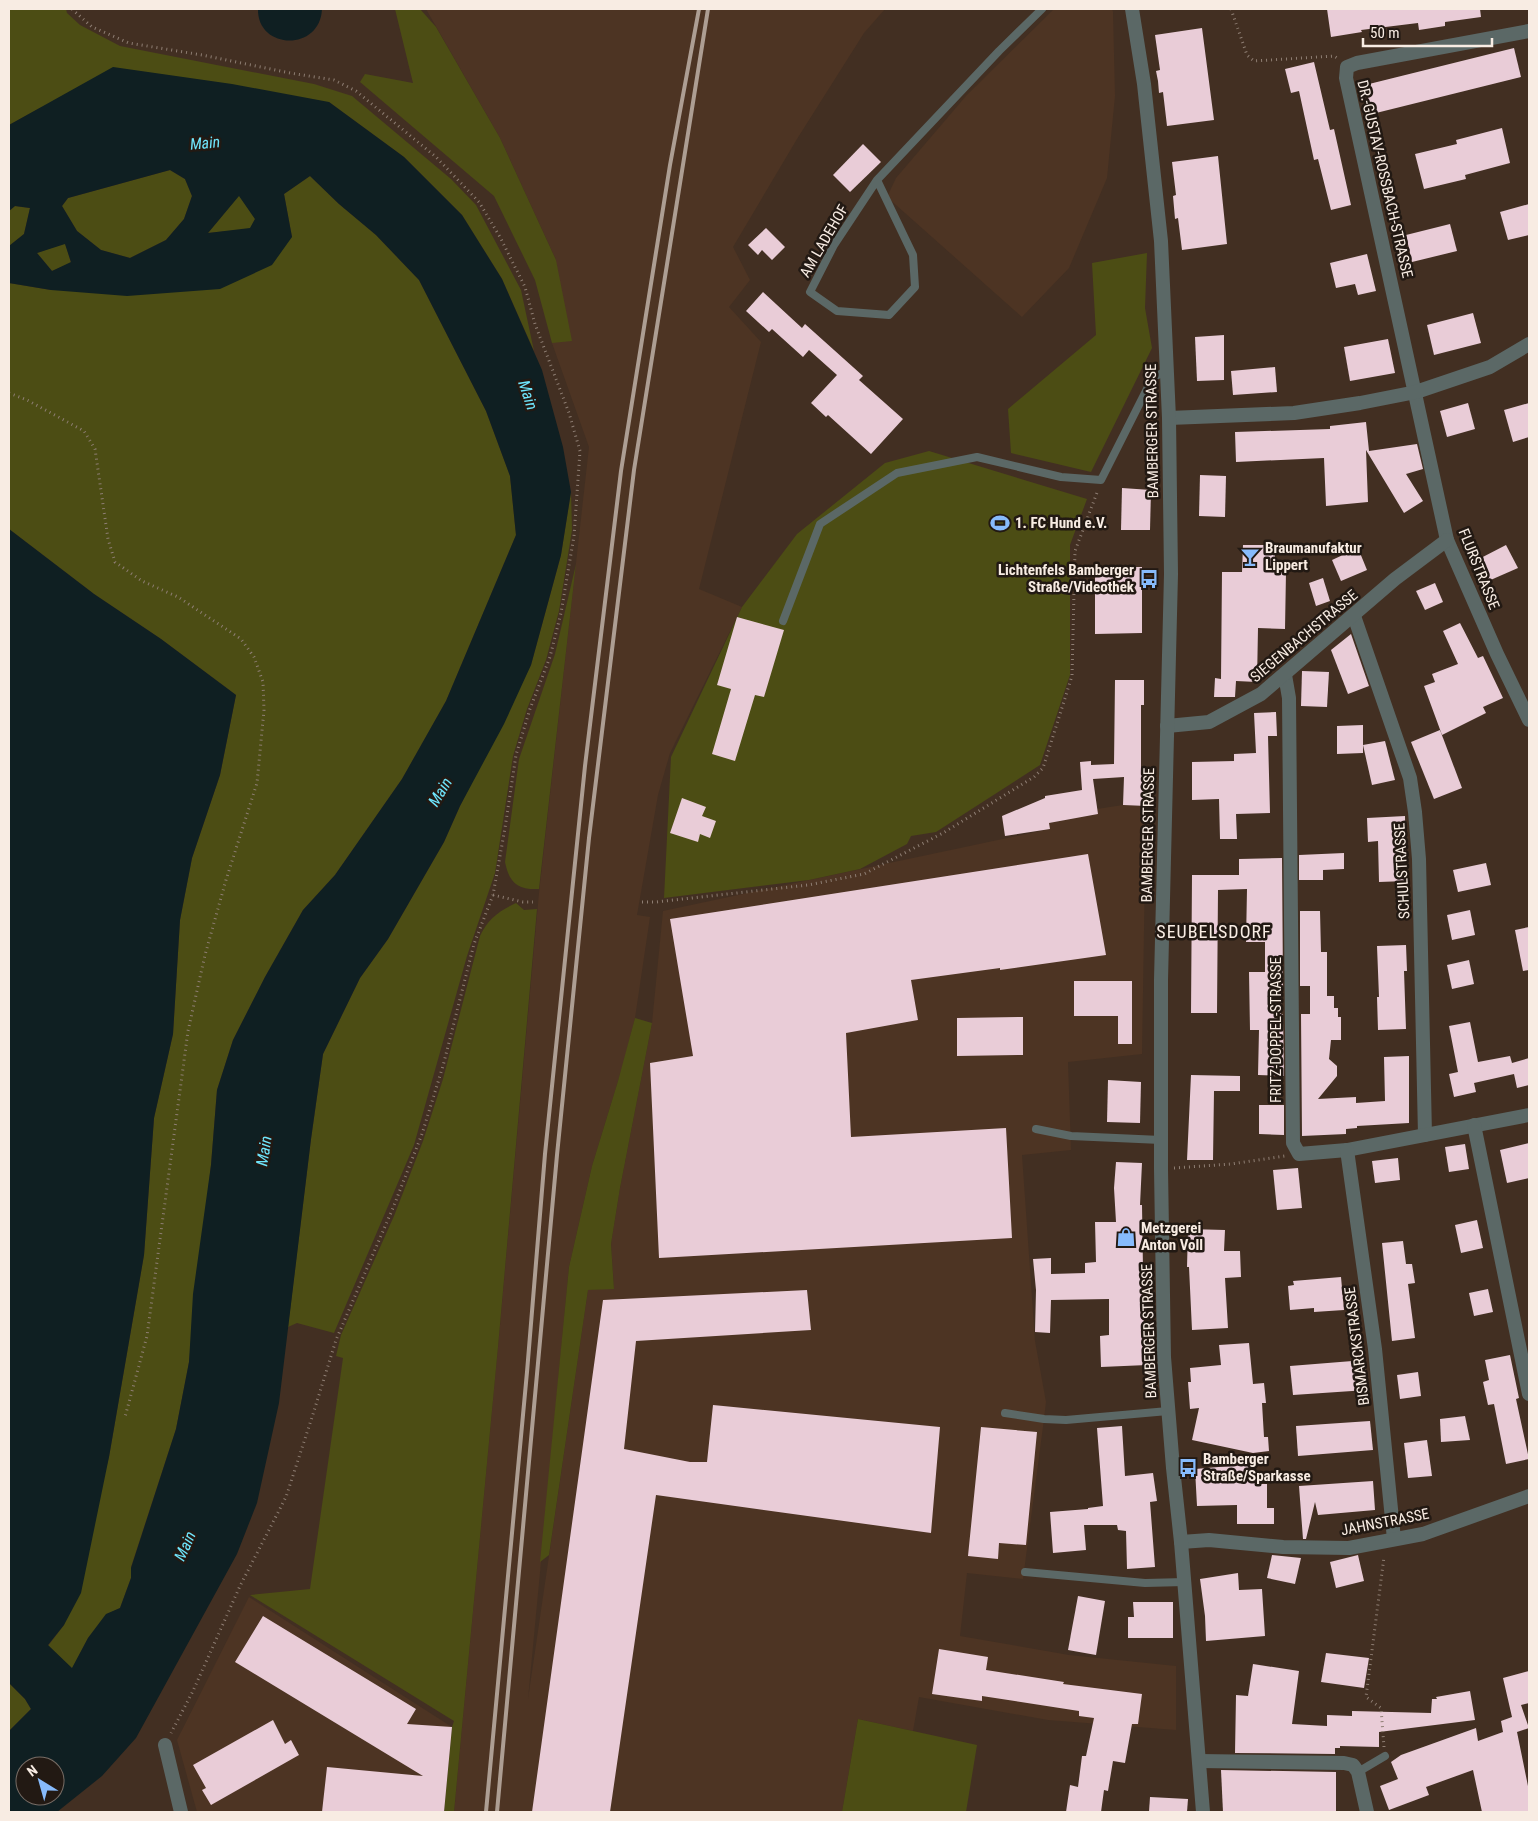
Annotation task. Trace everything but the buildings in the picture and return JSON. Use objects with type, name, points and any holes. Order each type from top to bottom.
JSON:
[{"type":"street","name":"BAMBERGER STRASSE","points":[[1132,9],[1144,84],[1161,241],[1169,418],[1171,574],[1161,980],[1161,1170],[1164,1357],[1185,1582],[1203,1812]]},
{"type":"street","name":"DR.-GUSTAV-ROSSBACH-STRASSE","points":[[1416,392],[1346,78],[1347,67],[1357,63],[1529,31]]},
{"type":"street","points":[[1169,418],[1294,413],[1416,392],[1490,367],[1529,344]]},
{"type":"street","name":"FLURSTRASSE","points":[[1416,392],[1447,540],[1497,654],[1529,720]]},
{"type":"street","name":"SIEGENBACHSTRASSE","points":[[1167,726],[1209,722],[1261,694],[1396,579],[1447,540]]},
{"type":"street","name":"SCHULSTRASSE","points":[[1354,616],[1410,778],[1415,812],[1419,859],[1425,1134]]},
{"type":"street","name":"FRITZ-DOPPEL-STRASSE","points":[[1285,675],[1289,698],[1293,1143],[1299,1154]]},
{"type":"street","points":[[1299,1154],[1347,1150],[1529,1114]]},
{"type":"street","points":[[1474,1125],[1529,1394]]},
{"type":"street","name":"BISMARCKSTRASSE","points":[[1347,1150],[1375,1349],[1390,1540]]},
{"type":"street","name":"JAHNSTRASSE","points":[[1181,1542],[1209,1540],[1283,1547],[1349,1548],[1423,1534],[1529,1496]]},
{"type":"street","points":[[164,1745],[181,1812]]},
{"type":"street","points":[[1199,1761],[1344,1763],[1353,1765],[1358,1772],[1367,1812]]},
{"type":"lane","name":"AM LADEHOF","points":[[878,180],[913,255],[915,287],[889,315],[837,312],[810,292],[834,245],[878,180],[992,58],[1042,9]]},
{"type":"lane","points":[[783,621],[820,524],[897,472],[977,457],[1061,477],[1101,480],[1153,377],[1167,370]]},
{"type":"lane","points":[[1036,1129],[1071,1136],[1161,1140]]},
{"type":"lane","points":[[1005,1413],[1044,1419],[1066,1420],[1168,1411]]},
{"type":"lane","points":[[1025,1572],[1145,1583],[1185,1582]]},
{"type":"lane","points":[[1358,1772],[1385,1756]]},
{"type":"path","points":[[72,9],[92,27],[128,43],[334,80],[356,91],[436,156],[479,202],[500,237],[525,286],[535,324],[570,413],[580,451],[574,536],[561,613],[550,657],[530,710],[516,755],[493,895],[474,944],[422,1134],[393,1208],[336,1340],[286,1497],[240,1586],[193,1691],[164,1745]]},
{"type":"path","points":[[1231,9],[1247,55],[1254,61],[1334,56],[1347,67]]},
{"type":"path","points":[[9,393],[27,400],[84,431],[94,449],[108,538],[115,562],[142,581],[178,597],[224,626],[242,640],[254,658],[263,682],[264,710],[257,783],[226,880],[205,955],[188,1031],[147,1336],[125,1417]]},
{"type":"path","points":[[642,902],[656,902],[808,884],[864,874],[943,833],[1034,777],[1044,768],[1072,676],[1075,551],[1101,480]]},
{"type":"path","points":[[493,895],[523,902],[533,902]]},
{"type":"path","points":[[1161,1170],[1231,1164],[1299,1154]]},
{"type":"path","points":[[1385,1756],[1381,1708],[1366,1697],[1390,1540]]},
{"type":"shaded area","points":[[9,9],[66,9],[67,13],[80,25],[120,46],[314,84],[352,96],[451,179],[476,205],[521,290],[534,351],[502,279],[462,215],[404,157],[329,102],[40,108],[9,125]]},
{"type":"shaded area","points":[[395,9],[420,9],[436,27],[500,138],[556,260],[572,341],[552,343],[535,280],[494,196],[360,82],[365,74],[413,83]]},
{"type":"shaded area","points":[[426,9],[885,9],[864,33],[797,139],[733,247],[750,280],[729,307],[761,342],[699,589],[742,607],[670,753],[658,795],[637,915],[650,917],[635,1018],[623,1065],[592,1166],[569,1267],[528,1699],[588,1290],[614,1288],[611,1244],[652,1023],[663,911],[1050,829],[1049,823],[1098,814],[1097,809],[1123,805],[1146,806],[1142,1054],[1068,1062],[1071,1150],[1022,1155],[1035,1341],[1046,1402],[1044,1419],[1023,1579],[967,1573],[960,1636],[1069,1655],[1176,1666],[1176,1730],[1048,1720],[919,1697],[913,1731],[858,1719],[842,1812],[454,1812],[539,893],[589,447],[552,343],[556,260],[500,138]]},
{"type":"shaded area","points":[[1054,9],[1112,9],[1113,12],[1115,96],[1107,178],[1069,268],[1022,317],[887,197],[896,178],[966,96]]},
{"type":"shaded area","points":[[170,170],[185,179],[192,196],[184,219],[166,240],[130,258],[101,250],[77,231],[62,206],[68,198]]},
{"type":"shaded area","points":[[310,176],[339,204],[376,235],[419,280],[486,411],[510,476],[516,535],[446,701],[402,779],[335,875],[303,910],[265,977],[233,1040],[217,1090],[211,1165],[189,1362],[176,1429],[131,1567],[131,1578],[120,1608],[106,1615],[88,1638],[72,1669],[48,1646],[64,1625],[109,1457],[144,1255],[154,1118],[173,1034],[180,920],[192,858],[220,775],[236,695],[161,639],[94,594],[9,529],[9,283],[51,290],[292,237],[284,194]]},
{"type":"shaded area","points":[[239,195],[255,219],[250,229],[208,233]]},
{"type":"shaded area","points":[[15,206],[30,208],[24,234],[9,246],[9,211]]},
{"type":"shaded area","points":[[65,243],[71,263],[52,271],[37,253]]},
{"type":"shaded area","points":[[1147,253],[1145,308],[1152,348],[1091,472],[1011,453],[1008,409],[1096,335],[1092,263]]},
{"type":"shaded area","points":[[929,451],[1087,499],[1070,545],[1070,675],[1040,765],[936,832],[911,836],[907,844],[860,869],[809,880],[664,898],[671,757],[742,607],[797,534],[885,463]]},
{"type":"shaded area","points":[[571,492],[572,530],[559,611],[546,660],[527,709],[513,756],[495,873],[467,956],[414,1145],[334,1333],[297,1323],[288,1327],[323,1054],[360,978],[388,939],[444,842],[460,806],[531,665],[561,555]]},
{"type":"shaded area","points":[[576,564],[539,889],[531,889],[520,886],[512,880],[505,862],[519,759],[555,654]]},
{"type":"shaded area","points":[[516,903],[524,910],[537,909],[454,1812],[444,1812],[454,1721],[250,1595],[310,1589],[343,1358],[336,1356],[341,1335],[394,1216],[423,1141],[443,1079],[480,936],[495,916]]},
{"type":"shaded area","points":[[635,1018],[652,1023],[611,1244],[614,1289],[588,1290],[549,1555],[540,1562],[569,1267],[592,1166]]},
{"type":"shaded area","points":[[249,1597],[452,1727],[444,1812],[197,1812],[177,1740]]},
{"type":"shaded area","points":[[9,1683],[25,1699],[31,1709],[9,1731]]},
{"type":"shaded area","points":[[858,1719],[977,1745],[966,1812],[842,1812]]},
{"type":"water","points":[[258,9],[322,9],[319,23],[311,33],[301,39],[289,40],[277,38],[267,32],[260,23]]},
{"type":"water","name":"Main","points":[[113,67],[232,84],[329,102],[404,157],[462,215],[502,279],[542,370],[563,447],[571,492],[561,555],[531,665],[504,724],[460,806],[444,842],[388,939],[360,978],[323,1054],[279,1403],[257,1503],[237,1554],[136,1738],[102,1776],[65,1806],[65,1756],[15,1756],[15,1806],[64,1806],[57,1812],[9,1812],[9,1731],[31,1709],[25,1699],[9,1683],[9,529],[94,594],[161,639],[236,695],[220,775],[192,858],[180,920],[173,1034],[154,1118],[144,1255],[109,1457],[81,1593],[64,1625],[48,1645],[72,1668],[88,1638],[106,1614],[120,1608],[131,1578],[131,1568],[176,1429],[189,1362],[193,1294],[211,1165],[217,1090],[233,1040],[265,977],[303,910],[335,875],[402,779],[446,701],[516,535],[510,476],[486,411],[419,280],[376,235],[339,204],[310,176],[284,194],[292,237],[272,265],[220,289],[127,296],[51,290],[9,283],[9,246],[24,234],[30,208],[15,206],[9,211],[9,125]],"holes":[[[170,170],[185,179],[192,196],[184,219],[166,240],[130,258],[101,250],[77,231],[62,206],[68,198]],[[239,196],[255,219],[250,228],[208,233]],[[65,244],[71,262],[52,271],[37,253]]]},
{"type":"railway","points":[[486,1812],[527,1372],[545,1154],[585,766],[621,471],[670,165],[699,9]]},
{"type":"railway","points":[[497,1812],[557,1155],[589,838],[634,470],[708,9]]},
{"type":"place","name":"1. FC Hund e.V.","points":[[1000,523]]},
{"type":"place","name":"Braumanufaktur Lippert","points":[[1250,557]]},
{"type":"place","name":"Lichtenfels Bamberger Straße/Videothek","points":[[1149,579]]},
{"type":"place","name":"Metzgerei Anton Voll","points":[[1126,1237]]},
{"type":"place","name":"Bamberger Straße/Sparkasse","points":[[1188,1468]]},
{"type":"district","name":"SEUBELSDORF","points":[[1214,931]]}]
